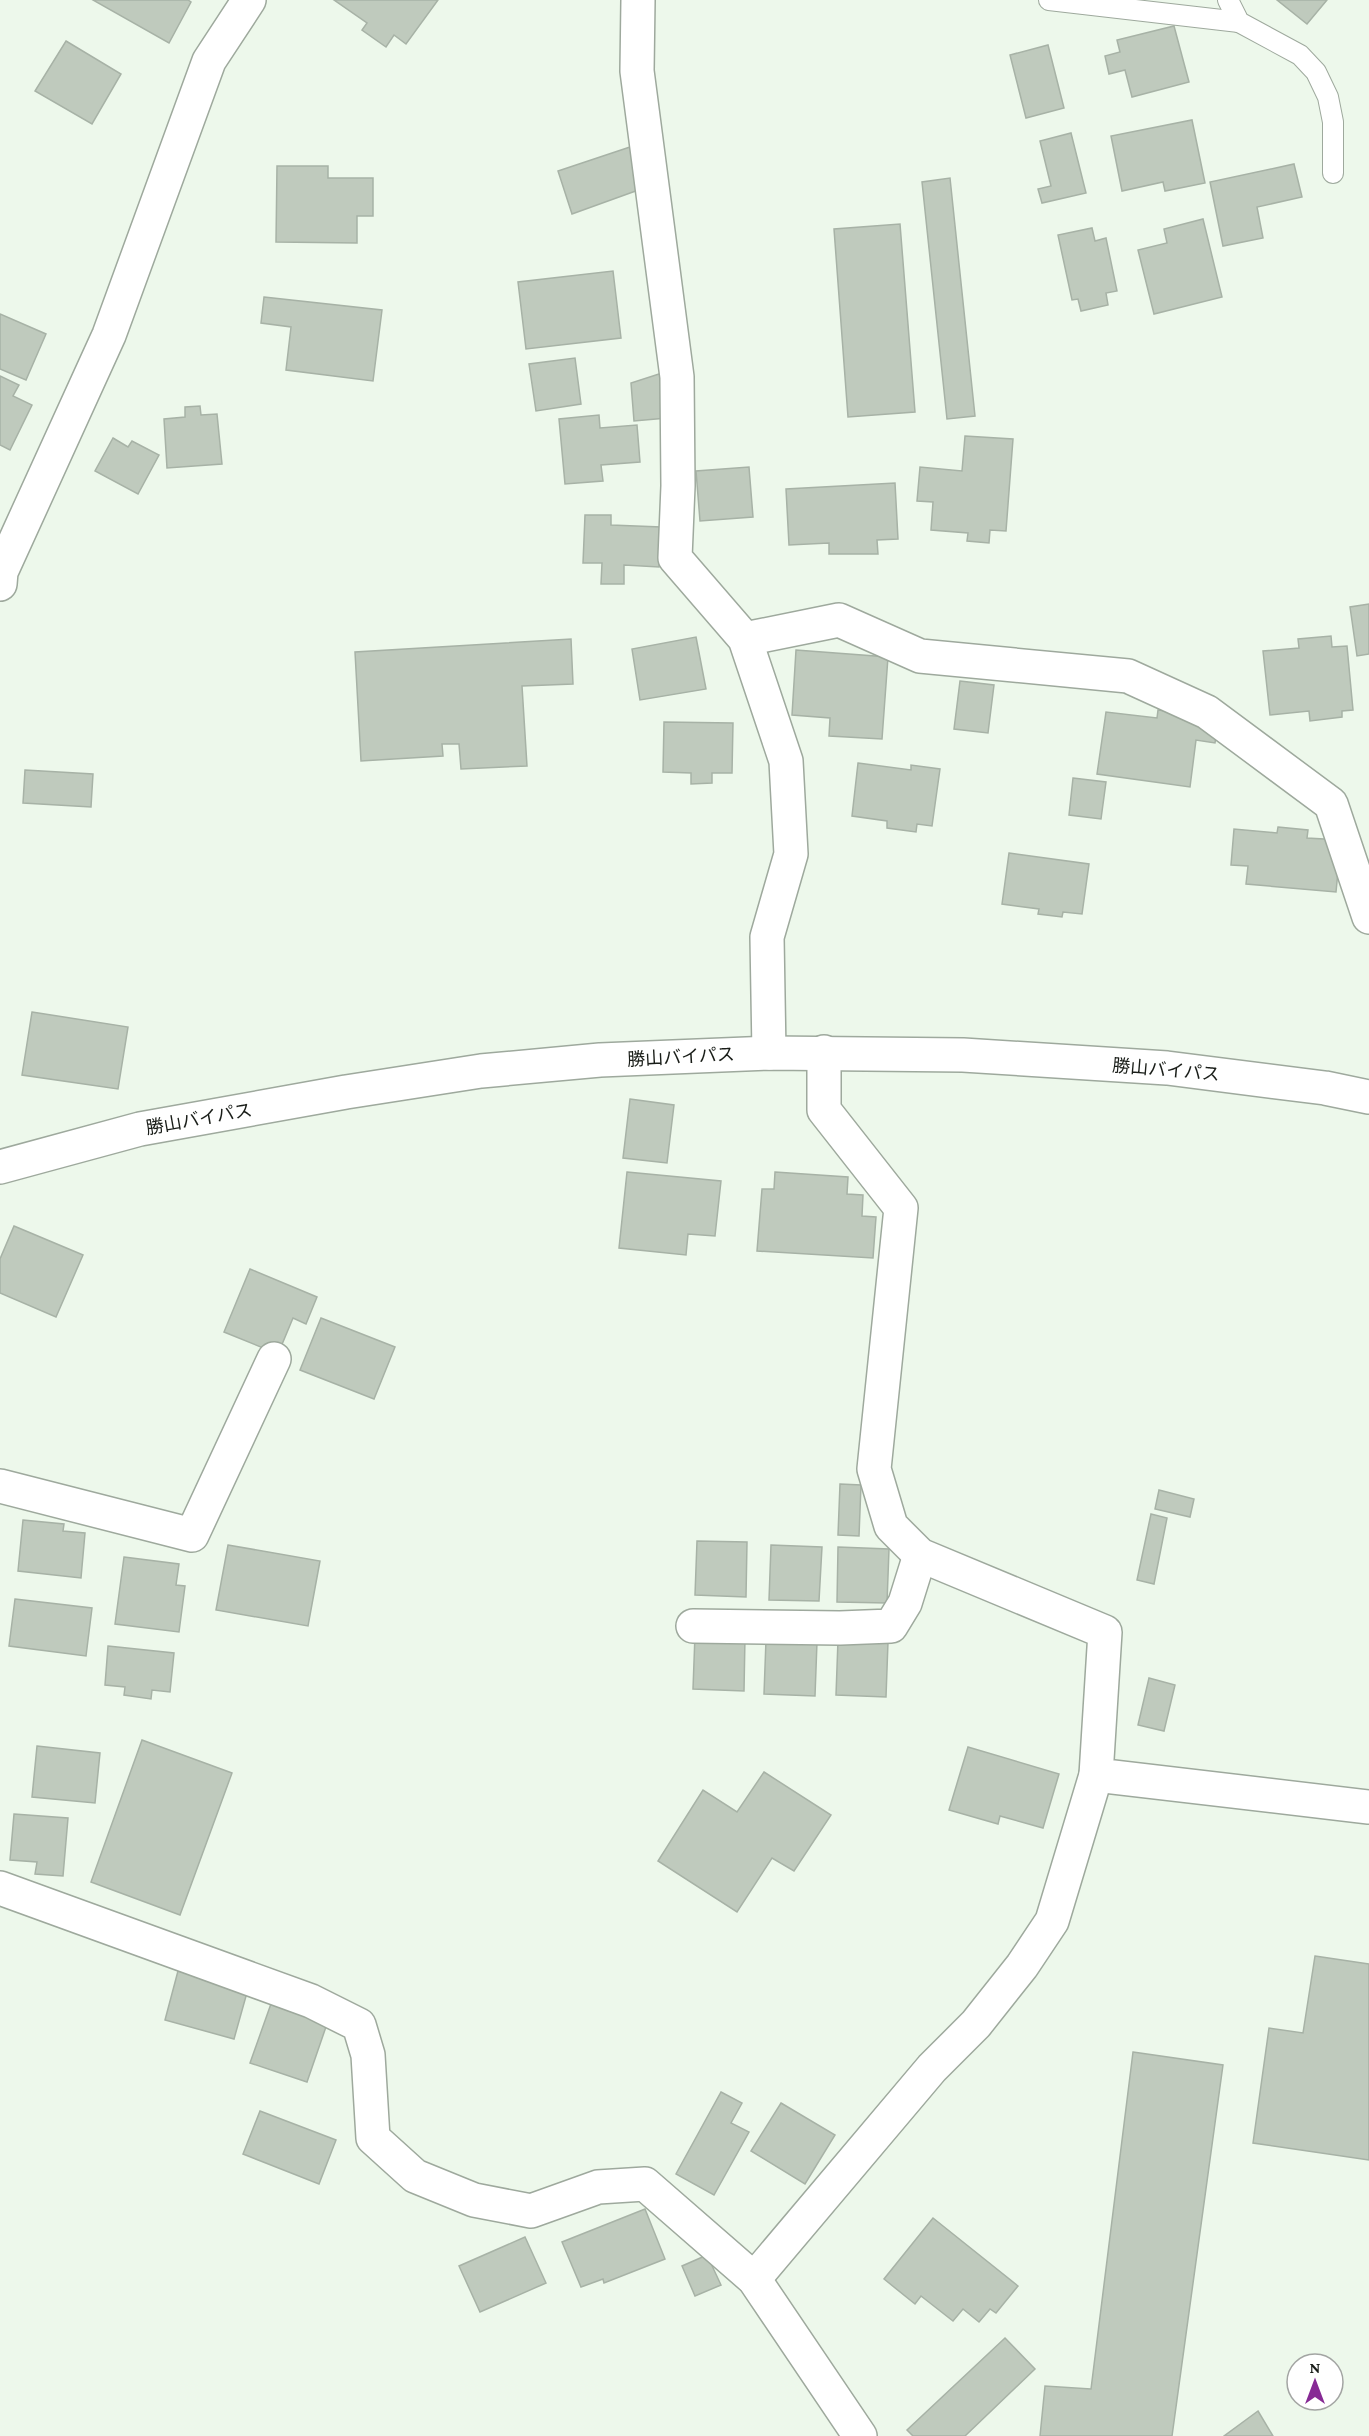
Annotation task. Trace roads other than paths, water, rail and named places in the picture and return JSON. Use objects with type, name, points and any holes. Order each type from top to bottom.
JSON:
[{"type":"street","points":[[0,584],[1,572],[109,335],[209,61],[249,0]]},
{"type":"street","points":[[638,0],[637,71],[677,376],[678,486],[675,558],[745,639],[786,761],[791,854],[768,937],[769,1053]]},
{"type":"street","points":[[745,639],[839,620],[920,656],[1128,676],[1207,712],[1331,804],[1369,918]]},
{"type":"street","points":[[754,2278],[932,2068],[976,2024],[1022,1966],[1052,1921],[1096,1775],[1105,1632],[920,1555],[891,1526],[874,1468],[901,1208],[824,1110],[824,1052]]},
{"type":"street","name":"勝山バイパス","points":[[0,1167],[140,1129],[346,1092],[458,1075],[600,1060],[824,1052],[963,1055],[1167,1068],[1325,1088],[1369,1097]]},
{"type":"street","points":[[0,1486],[192,1535],[274,1359]]},
{"type":"street","points":[[693,1626],[840,1628],[891,1626],[904,1604],[920,1555]]},
{"type":"street","points":[[1096,1775],[1369,1807]]},
{"type":"street","points":[[0,1888],[311,2001],[359,2025],[368,2055],[373,2138],[415,2176],[474,2199],[531,2211],[598,2187],[645,2184],[754,2278],[860,2436]]},
{"type":"lane","points":[[1048,0],[1239,22],[1300,55],[1316,72],[1328,97],[1334,122],[1334,173]]},
{"type":"lane","points":[[1228,0],[1239,22]]}]
